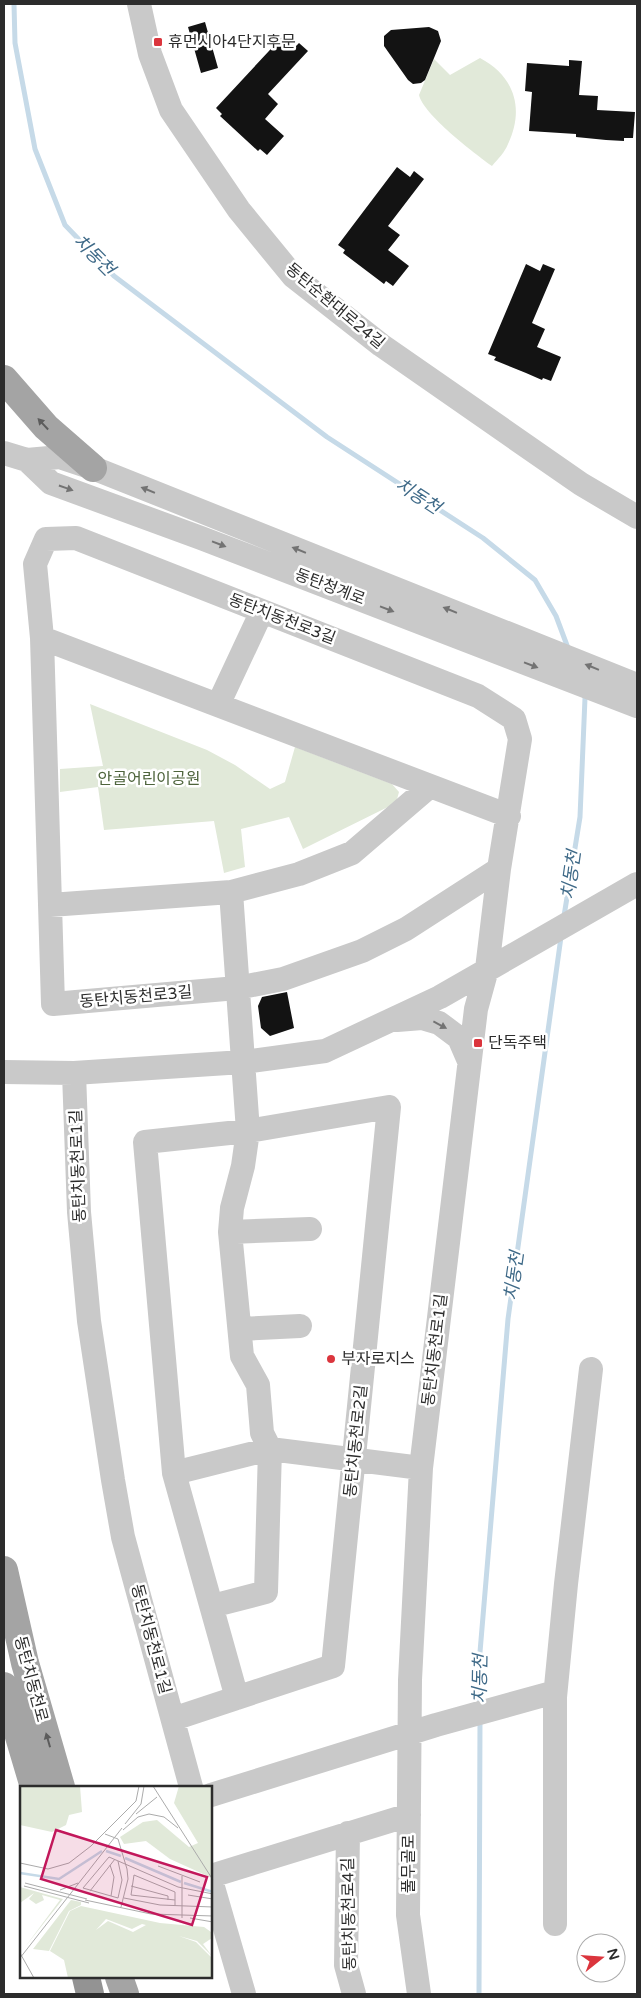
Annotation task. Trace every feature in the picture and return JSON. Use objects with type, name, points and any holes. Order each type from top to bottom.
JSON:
[{"type":"highway","points":[[86,1978],[90,1994]]},
{"type":"main road","points":[[4,378],[46,427],[92,468]]},
{"type":"main road","name":"동탄치동천로","points":[[4,1570],[25,1663],[61,1786]]},
{"type":"main road","name":"동탄치동천로","points":[[4,1686],[34,1786]]},
{"type":"main road","points":[[119,1978],[125,1994]]},
{"type":"street","name":"동탄순환대로24길","points":[[139,4],[150,54],[171,110],[239,210],[293,276],[381,346],[581,484],[637,517]]},
{"type":"street","name":"동탄청계로","points":[[4,453],[27,460],[60,457],[92,468],[490,638],[637,706]]},
{"type":"street","name":"동탄청계로","points":[[27,460],[51,482],[183,531],[490,638],[637,685]]},
{"type":"street","name":"동탄치동천로3길","points":[[495,964],[499,869],[520,739],[514,719],[478,696],[76,538],[46,539],[35,564],[42,638],[53,1004],[237,988],[283,979],[362,951],[406,929],[499,869]]},
{"type":"street","points":[[218,705],[262,611]]},
{"type":"street","points":[[42,638],[509,816]]},
{"type":"street","points":[[50,905],[231,892],[299,874],[352,854],[429,787]]},
{"type":"street","points":[[4,1072],[74,1072],[243,1062],[325,1051],[440,997],[629,888]]},
{"type":"street","points":[[212,1606],[266,1592],[270,1449],[262,1433],[258,1385],[242,1356],[230,1232],[232,1208],[243,1166],[248,1131],[231,892]]},
{"type":"street","name":"동탄치동천로1길","points":[[410,1733],[410,1680],[421,1468],[476,1009],[495,964]]},
{"type":"street","points":[[393,1020],[422,1018],[439,1023],[460,1038],[469,1061]]},
{"type":"street","name":"동탄치동천로1길","points":[[74,1072],[79,1212],[88,1322],[108,1452],[123,1537],[191,1786]]},
{"type":"street","name":"동탄치동천로2길","points":[[173,1719],[237,1698],[333,1666],[389,1107],[248,1131],[145,1142],[174,1473],[237,1698]]},
{"type":"street","points":[[230,1232],[310,1229]]},
{"type":"street","points":[[240,1328],[300,1326]]},
{"type":"street","points":[[555,1924],[548,1694],[566,1584],[591,1369]]},
{"type":"street","points":[[174,1473],[270,1449],[421,1468]]},
{"type":"street","points":[[212,1795],[436,1725],[548,1694]]},
{"type":"street","name":"풀무골로","points":[[410,1733],[408,1916],[419,1994]]},
{"type":"street","name":"동탄치동천로4길","points":[[212,1878],[409,1815]]},
{"type":"street","name":"동탄치동천로4길","points":[[348,1833],[346,1965],[354,1994]]},
{"type":"street","name":"동탄치동천로4길","points":[[212,1882],[244,1994]]},
{"type":"green space","points":[[480,58],[492,65],[501,74],[513,94],[516,106],[516,118],[508,144],[492,166],[439,123],[419,95],[434,59],[450,75]]},
{"type":"green space","name":"안골어린이공원","points":[[90,704],[207,750],[235,765],[270,789],[285,782],[295,747],[392,784],[399,792],[396,803],[303,849],[289,817],[241,829],[245,867],[224,873],[214,821],[104,830],[98,787],[60,792],[60,769],[103,766]]},
{"type":"building","points":[[205,22],[218,68],[201,73],[188,27]]},
{"type":"building","points":[[429,27],[438,31],[441,41],[425,80],[421,83],[413,84],[408,80],[384,46],[384,36],[391,30]]},
{"type":"building","points":[[282,37],[294,48],[299,43],[308,51],[268,94],[278,104],[265,119],[284,136],[267,155],[260,149],[258,151],[220,116],[222,114],[216,108]]},
{"type":"building","points":[[569,60],[582,61],[579,95],[598,96],[597,110],[635,112],[633,138],[624,138],[624,141],[606,140],[576,137],[576,134],[529,131],[532,92],[525,91],[527,63],[569,66]]},
{"type":"building","points":[[397,167],[410,177],[414,171],[424,179],[388,226],[400,235],[388,250],[409,266],[393,286],[386,281],[384,284],[343,253],[345,250],[338,245]]},
{"type":"building","points":[[526,264],[540,271],[543,264],[555,269],[532,323],[545,329],[537,347],[561,357],[551,381],[543,378],[542,380],[494,360],[496,357],[488,354]]},
{"type":"building","points":[[287,992],[294,1028],[270,1036],[261,1028],[258,1006],[262,997]]},
{"type":"waterway","name":"치동천","points":[[14,4],[15,43],[35,149],[65,225],[114,276],[327,437],[483,538],[535,580],[556,616],[568,648]]},
{"type":"waterway","name":"치동천","points":[[564,916],[580,817],[584,694]]},
{"type":"waterway","name":"치동천","points":[[480,1706],[480,1652],[508,1319],[561,937]]},
{"type":"waterway","name":"치동천","points":[[479,1994],[480,1720]]},
{"type":"place","name":"휴먼시아4단지후문","points":[[158,42]]},
{"type":"place","name":"단독주택","points":[[478,1043]]},
{"type":"place","name":"부자로지스","points":[[331,1359]]}]
